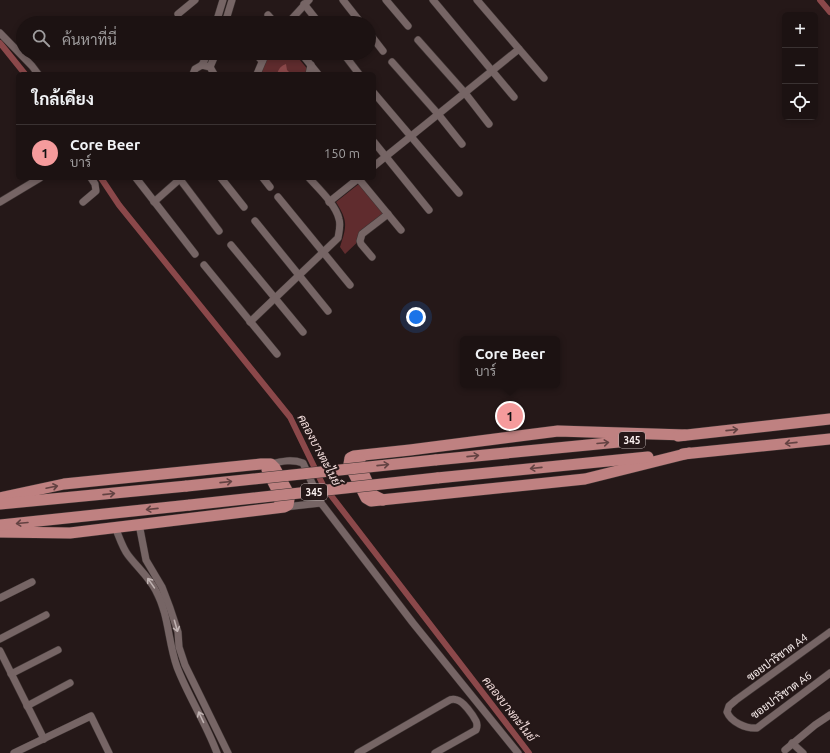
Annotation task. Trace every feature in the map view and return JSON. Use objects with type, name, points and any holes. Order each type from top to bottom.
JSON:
[{"type":"main road","name":"345","points":[[0,504],[830,420]]},
{"type":"main road","points":[[685,435],[558,431],[410,450],[370,453],[361,458],[359,463],[373,495],[383,500],[585,479],[689,453]]},
{"type":"main road","points":[[541,434],[552,434],[556,439],[554,446],[544,449]]},
{"type":"main road","name":"345","points":[[0,525],[437,478],[830,439]]},
{"type":"main road","points":[[266,464],[267,470],[278,492],[281,502],[279,505],[271,509]]},
{"type":"main road","points":[[0,498],[64,484],[266,464],[275,468],[288,492],[289,502],[284,507],[271,509],[70,533],[0,532]]},
{"type":"main road","points":[[565,466],[580,468],[581,471],[579,476],[567,480]]},
{"type":"main road","points":[[86,482],[73,486],[71,490],[73,494],[87,496]]},
{"type":"main road","points":[[76,518],[71,521],[69,526],[72,530],[77,532]]},
{"type":"street","points":[[178,14],[195,0]]},
{"type":"street","points":[[218,16],[223,0]]},
{"type":"street","points":[[227,16],[232,0]]},
{"type":"street","points":[[343,0],[356,16]]},
{"type":"street","points":[[386,0],[408,26]]},
{"type":"street","points":[[433,0],[514,97]]},
{"type":"street","points":[[477,0],[544,78]]},
{"type":"street","points":[[294,16],[306,2],[315,16]]},
{"type":"street","points":[[0,33],[16,50]]},
{"type":"street","points":[[418,40],[465,93],[489,124]]},
{"type":"street","points":[[376,42],[383,51]]},
{"type":"street","points":[[376,164],[519,49]]},
{"type":"street","points":[[26,60],[36,72]]},
{"type":"street","points":[[194,72],[195,69],[202,65],[204,60]]},
{"type":"street","points":[[210,67],[213,60]]},
{"type":"street","points":[[307,60],[316,72]]},
{"type":"street","points":[[349,60],[358,72]]},
{"type":"street","points":[[258,72],[262,61]]},
{"type":"street","points":[[392,62],[438,114],[462,144]]},
{"type":"street","points":[[202,65],[210,67],[213,72]]},
{"type":"street","points":[[309,72],[311,65]]},
{"type":"street","points":[[376,95],[459,193]]},
{"type":"street","points":[[376,144],[430,210]]},
{"type":"street","points":[[0,202],[37,180]]},
{"type":"street","points":[[83,202],[96,191],[96,184],[92,180]]},
{"type":"street","points":[[138,180],[195,254]]},
{"type":"street","points":[[154,202],[178,180]]},
{"type":"street","points":[[181,180],[219,231]]},
{"type":"street","points":[[223,180],[244,207]]},
{"type":"street","points":[[265,180],[270,187]]},
{"type":"street","points":[[250,322],[338,238],[340,220],[329,202],[312,180]]},
{"type":"street","points":[[329,202],[356,180]]},
{"type":"street","points":[[361,180],[401,230]]},
{"type":"street","points":[[278,197],[350,285]]},
{"type":"street","points":[[372,258],[360,244],[360,237],[388,214]]},
{"type":"street","points":[[255,221],[328,311]]},
{"type":"street","points":[[230,245],[303,332]]},
{"type":"street","points":[[204,265],[277,354]]},
{"type":"street","points":[[266,464],[287,460],[297,460],[303,463],[320,503],[413,623],[518,753]]},
{"type":"street","points":[[284,507],[320,503]]},
{"type":"street","points":[[140,524],[146,560],[162,587],[178,632],[175,648],[228,753]]},
{"type":"street","points":[[115,527],[127,553],[152,584],[160,599],[175,648],[178,668],[217,753]]},
{"type":"street","points":[[137,565],[146,560]]},
{"type":"street","points":[[0,598],[32,582]]},
{"type":"street","points":[[0,640],[46,615]]},
{"type":"street","name":"ซอยปาริชาต A4","points":[[744,726],[729,717],[726,712],[729,706],[830,632]]},
{"type":"street","points":[[11,674],[58,650]]},
{"type":"street","points":[[0,651],[44,739]]},
{"type":"street","name":"ซอยปาริชาต A6","points":[[744,726],[757,728],[830,673]]},
{"type":"street","points":[[28,706],[70,684]]},
{"type":"street","points":[[358,753],[448,700],[458,700],[476,721],[476,730],[436,753]]},
{"type":"street","points":[[785,750],[830,715]]},
{"type":"street","points":[[14,753],[91,716],[106,752]]},
{"type":"street","points":[[214,745],[222,742]]},
{"type":"street","points":[[792,744],[803,753]]},
{"type":"shaded area","points":[[264,60],[300,60],[310,72],[259,72]]},
{"type":"shaded area","points":[[286,64],[289,72],[278,72]]},
{"type":"shaded area","points":[[360,183],[386,215],[345,254],[340,247],[345,224],[343,214],[336,202]]},
{"type":"waterway","points":[[820,0],[830,12]]},
{"type":"waterway","name":"คลองบางตะไนย์","points":[[0,43],[23,72]]},
{"type":"waterway","name":"คลองบางตะไนย์","points":[[102,180],[119,205],[290,417],[323,485],[529,753]]},
{"type":"place","name":"Core Beer","points":[[510,416]]}]
